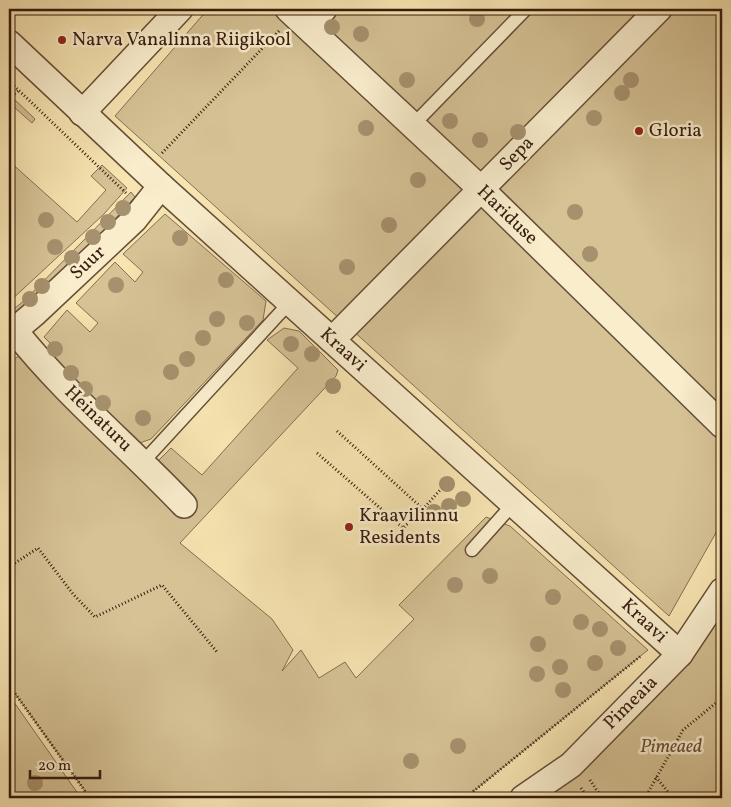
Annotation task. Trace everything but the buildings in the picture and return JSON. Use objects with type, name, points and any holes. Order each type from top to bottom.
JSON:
[{"type":"street","points":[[82,113],[180,9]]},
{"type":"street","name":"Sepa","points":[[332,340],[659,9]]},
{"type":"street","name":"Hariduse","points":[[285,19],[315,17],[413,125],[722,425]]},
{"type":"street","name":"Kraavi","points":[[9,43],[161,186],[671,646]]},
{"type":"street","name":"Suur","points":[[12,333],[134,220],[161,186]]},
{"type":"street","name":"Heinaturu","points":[[12,333],[91,416],[143,462],[184,505]]},
{"type":"street","name":"Pimeaia","points":[[523,798],[571,765],[671,646],[722,591]]},
{"type":"lane","points":[[413,125],[526,9]]},
{"type":"lane","points":[[143,462],[290,302]]},
{"type":"lane","points":[[472,550],[513,504]]},
{"type":"path","points":[[157,158],[285,19]]},
{"type":"path","points":[[9,81],[126,194]]},
{"type":"path","points":[[9,98],[18,91]]},
{"type":"path","points":[[338,431],[423,509]]},
{"type":"path","points":[[317,453],[403,528],[441,489]]},
{"type":"path","points":[[9,566],[38,548],[73,594],[95,617],[162,585],[217,652]]},
{"type":"path","points":[[465,798],[671,646]]},
{"type":"path","points":[[9,685],[90,798]]},
{"type":"path","points":[[644,798],[683,730],[722,698]]},
{"type":"path","points":[[586,773],[602,798]]},
{"type":"path","points":[[656,777],[674,798]]},
{"type":"path","points":[[582,798],[585,795],[588,798]]},
{"type":"green space","points":[[208,9],[722,9],[722,522],[669,616],[115,116]]},
{"type":"green space","points":[[14,99],[35,119],[32,123],[14,107],[9,112],[9,103]]},
{"type":"green space","points":[[9,161],[77,222],[106,190],[91,176],[102,165],[127,188],[104,214],[9,302]]},
{"type":"green space","points":[[131,192],[135,197],[75,262],[43,293],[9,320],[9,313],[25,300]]},
{"type":"green space","points":[[165,214],[266,301],[263,320],[151,439],[137,444],[45,353],[52,345],[44,337],[67,310],[90,332],[98,323],[76,303],[115,262],[135,282],[143,272],[123,254]]},
{"type":"green space","points":[[284,328],[299,331],[338,370],[336,376],[180,543],[272,619],[293,650],[282,671],[301,650],[319,678],[345,662],[356,678],[414,619],[399,605],[486,517],[510,526],[648,650],[465,798],[90,798],[9,685],[9,362],[19,356],[27,359],[187,501],[158,461],[171,448],[202,475],[298,368],[267,340]]},
{"type":"green space","name":"Pimeaed","points":[[722,602],[722,798],[533,798]]},
{"type":"green space","points":[[9,695],[81,798],[9,798]]},
{"type":"place","name":"Narva Vanalinna Riigikool","points":[[62,40]]},
{"type":"place","name":"Gloria","points":[[639,131]]},
{"type":"place","name":"Kraavilinnu Residents","points":[[349,527]]}]
